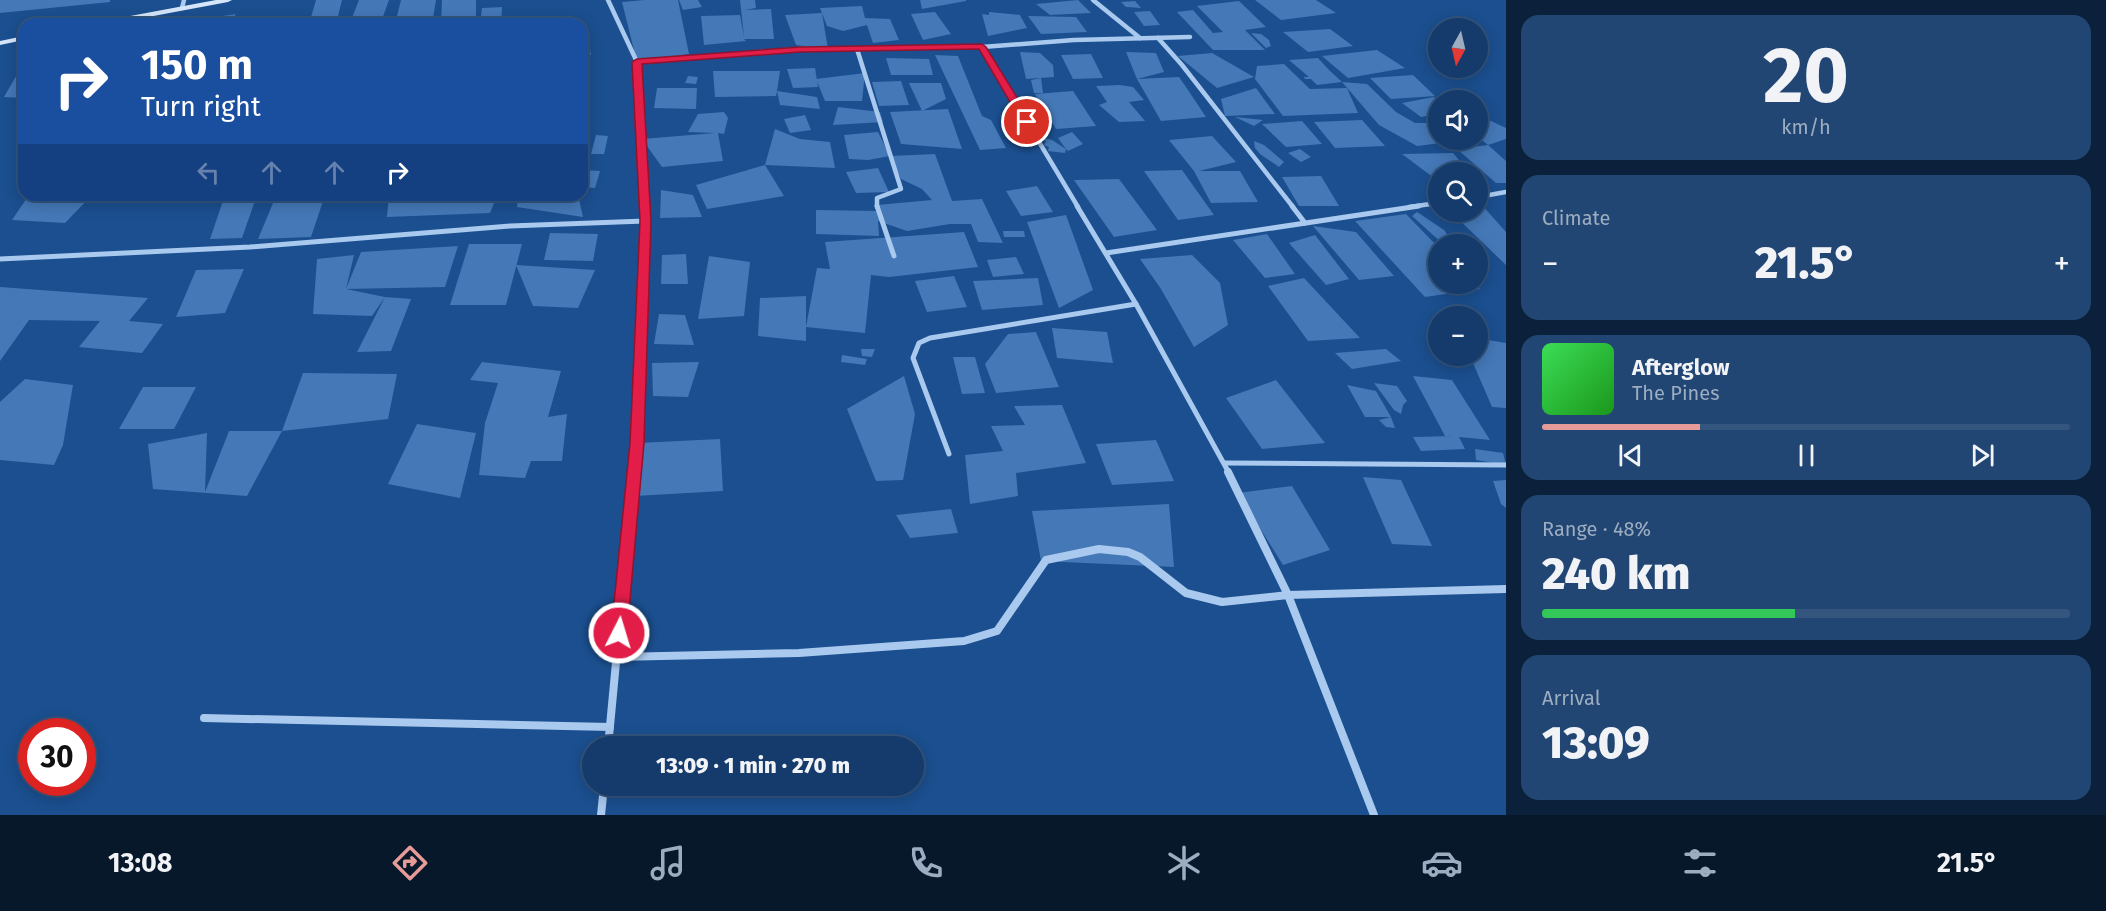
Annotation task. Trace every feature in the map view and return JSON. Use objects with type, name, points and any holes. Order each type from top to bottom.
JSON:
[{"type":"main road","points":[[124,18],[183,4],[228,0]]},
{"type":"main road","points":[[0,43],[18,39]]},
{"type":"street","points":[[608,0],[637,62],[645,221],[637,443],[609,736]]},
{"type":"street","points":[[1094,0],[1141,38]]},
{"type":"street","points":[[637,62],[800,49],[982,47],[1190,37]]},
{"type":"street","points":[[1158,38],[1182,65],[1305,223]]},
{"type":"street","points":[[982,47],[1136,304],[1224,463],[1288,595],[1374,815]]},
{"type":"street","points":[[857,49],[901,189],[877,198],[876,204],[894,256]]},
{"type":"street","points":[[1488,195],[1506,192]]},
{"type":"street","points":[[1106,254],[1428,205]]},
{"type":"street","points":[[0,259],[284,244],[566,223],[645,221]]},
{"type":"street","points":[[950,454],[913,358],[919,343],[930,338],[1136,304]]},
{"type":"street","points":[[1224,463],[1506,465]]},
{"type":"street","points":[[617,657],[841,651],[964,641],[997,631],[1046,560],[1099,549],[1128,552],[1140,557],[1186,592],[1222,602],[1288,595],[1506,590]]},
{"type":"street","points":[[204,718],[610,727]]},
{"type":"street","points":[[601,815],[603,796]]},
{"type":"building","points":[[0,0],[110,0],[110,2],[0,13]]},
{"type":"building","points":[[316,0],[342,0],[338,18],[311,18]]},
{"type":"building","points":[[359,0],[389,0],[382,18],[352,18]]},
{"type":"building","points":[[401,0],[436,0],[433,18],[396,18]]},
{"type":"building","points":[[442,0],[476,0],[476,18],[441,18]]},
{"type":"building","points":[[678,0],[689,54],[637,62],[622,2]]},
{"type":"building","points":[[679,0],[698,0],[702,7],[683,10]]},
{"type":"building","points":[[740,0],[755,0],[756,8],[744,10],[771,9],[774,39],[744,39],[746,41],[704,45],[701,16],[740,15],[744,37]]},
{"type":"building","points":[[920,0],[966,0],[966,1],[922,9]]},
{"type":"building","points":[[1078,0],[1091,13],[1050,15],[1036,4]]},
{"type":"building","points":[[1255,0],[1316,0],[1336,13],[1281,20]]},
{"type":"building","points":[[1135,1],[1141,8],[1126,7],[1121,2]]},
{"type":"building","points":[[1239,1],[1266,27],[1245,30],[1265,50],[1213,50],[1177,12],[1193,10],[1213,33],[1223,32],[1197,6]]},
{"type":"building","points":[[862,6],[865,18],[890,19],[899,40],[873,43],[867,25],[843,31],[827,26],[820,8]]},
{"type":"building","points":[[502,7],[501,18],[481,18],[482,8]]},
{"type":"building","points":[[1150,11],[1160,25],[1144,26],[1134,12]]},
{"type":"building","points":[[935,12],[951,34],[923,40],[911,14]]},
{"type":"building","points":[[989,12],[1020,15],[1027,28],[988,36],[982,14],[989,15]]},
{"type":"building","points":[[822,13],[828,49],[796,45],[785,15]]},
{"type":"building","points":[[236,14],[233,18],[209,18]]},
{"type":"building","points":[[1028,16],[1076,17],[1087,32],[1041,34]]},
{"type":"building","points":[[1330,29],[1353,46],[1308,52],[1283,32]]},
{"type":"building","points":[[1251,33],[1261,34],[1269,40],[1271,46],[1266,48]]},
{"type":"building","points":[[588,35],[591,55],[588,55]]},
{"type":"building","points":[[1377,50],[1405,68],[1348,78],[1322,56]]},
{"type":"building","points":[[1020,52],[1040,53],[1053,65],[1054,77],[1026,79]]},
{"type":"building","points":[[1126,52],[1156,53],[1164,72],[1137,79]]},
{"type":"building","points":[[1212,53],[1254,77],[1217,88],[1178,56]]},
{"type":"building","points":[[1091,54],[1103,78],[1073,79],[1061,55]]},
{"type":"building","points":[[935,55],[958,56],[982,116],[991,120],[1006,148],[980,150]]},
{"type":"building","points":[[886,58],[929,59],[933,75],[891,75]]},
{"type":"building","points":[[1318,58],[1342,82],[1317,85],[1311,79],[1305,79],[1304,77],[1309,77],[1289,60]]},
{"type":"building","points":[[1284,64],[1310,89],[1347,88],[1358,113],[1283,116],[1255,79],[1257,66]]},
{"type":"building","points":[[815,68],[818,87],[793,88],[787,69]]},
{"type":"building","points":[[713,71],[780,71],[776,96],[715,97]]},
{"type":"building","points":[[18,73],[18,98],[4,97]]},
{"type":"building","points":[[865,73],[862,101],[825,101],[816,79]]},
{"type":"building","points":[[1413,75],[1429,90],[1428,96],[1391,99],[1370,78]]},
{"type":"building","points":[[688,76],[698,77],[696,84],[685,83]]},
{"type":"building","points":[[1179,77],[1206,117],[1161,121],[1137,79]]},
{"type":"building","points":[[1041,78],[1043,93],[1034,93],[1031,80]]},
{"type":"building","points":[[901,81],[909,105],[879,106],[872,82]]},
{"type":"building","points":[[1342,82],[1367,84],[1396,112],[1415,123],[1428,123],[1428,145],[1417,146],[1379,125]]},
{"type":"building","points":[[909,83],[941,83],[946,99],[922,111]]},
{"type":"building","points":[[1096,86],[1133,87],[1144,100],[1129,102],[1145,121],[1119,122],[1099,105],[1107,102]]},
{"type":"building","points":[[657,88],[697,88],[696,109],[654,108]]},
{"type":"building","points":[[1256,88],[1275,114],[1225,116],[1221,99]]},
{"type":"building","points":[[777,91],[817,97],[820,109],[780,105]]},
{"type":"building","points":[[1073,91],[1096,126],[1056,129],[1035,94]]},
{"type":"building","points":[[1428,98],[1428,116],[1421,117],[1402,103]]},
{"type":"building","points":[[838,107],[880,112],[883,122],[833,125]]},
{"type":"building","points":[[948,109],[962,149],[901,144],[890,112]]},
{"type":"building","points":[[724,112],[728,118],[724,134],[718,133],[723,161],[662,167],[642,139],[715,133],[688,132],[698,114]]},
{"type":"building","points":[[805,115],[811,130],[790,133],[784,119]]},
{"type":"building","points":[[1235,117],[1263,120],[1254,126]]},
{"type":"building","points":[[1362,120],[1385,146],[1335,148],[1314,122]]},
{"type":"building","points":[[1488,120],[1506,128],[1506,139],[1488,145]]},
{"type":"building","points":[[1302,121],[1322,144],[1286,147],[1262,124]]},
{"type":"building","points":[[775,129],[800,139],[830,142],[835,168],[765,165]]},
{"type":"building","points":[[878,132],[890,156],[868,160],[849,159],[844,135]]},
{"type":"building","points":[[1072,132],[1083,144],[1068,151],[1058,138]]},
{"type":"building","points":[[596,135],[608,136],[604,154],[591,154]]},
{"type":"building","points":[[1212,136],[1236,162],[1199,171],[1240,171],[1258,202],[1211,203],[1194,171],[1169,140]]},
{"type":"building","points":[[1040,137],[1052,140],[1066,149],[1065,153],[1048,151],[1049,147],[1044,145],[1046,141],[1040,140]]},
{"type":"building","points":[[1254,141],[1264,145],[1284,162],[1279,167],[1260,154],[1255,148]]},
{"type":"building","points":[[1488,145],[1506,161],[1506,183],[1496,183],[1488,176],[1488,162],[1472,162],[1458,150],[1488,150]]},
{"type":"building","points":[[1300,149],[1311,157],[1301,162],[1288,153]]},
{"type":"building","points":[[1453,153],[1461,162],[1428,162],[1428,174],[1402,154]]},
{"type":"building","points":[[935,154],[952,201],[982,199],[1003,243],[978,242],[971,224],[950,224],[907,231],[878,221],[879,236],[816,234],[816,210],[877,211],[877,205],[932,200],[922,189],[901,179],[890,156]]},
{"type":"building","points":[[765,165],[784,196],[707,209],[696,185]]},
{"type":"building","points":[[878,168],[889,192],[856,193],[846,172]]},
{"type":"building","points":[[588,170],[600,171],[595,188],[588,187]]},
{"type":"building","points":[[1182,170],[1214,215],[1178,220],[1144,171]]},
{"type":"building","points":[[1321,176],[1339,206],[1299,206],[1282,177]]},
{"type":"building","points":[[1119,179],[1157,230],[1114,237],[1074,180]]},
{"type":"building","points":[[1037,186],[1053,212],[1021,216],[1006,191]]},
{"type":"building","points":[[661,190],[693,195],[702,217],[660,218]]},
{"type":"building","points":[[25,201],[86,201],[65,223],[12,220]]},
{"type":"building","points":[[223,201],[255,201],[242,238],[210,239]]},
{"type":"building","points":[[323,201],[311,237],[258,239],[273,203]]},
{"type":"building","points":[[388,201],[495,201],[490,213],[387,217]]},
{"type":"building","points":[[518,201],[579,201],[583,217],[517,207]]},
{"type":"building","points":[[1417,212],[1447,234],[1432,234],[1412,216]]},
{"type":"building","points":[[1488,212],[1506,232],[1506,265],[1488,248],[1488,234],[1474,234],[1461,222],[1488,222]]},
{"type":"building","points":[[1406,214],[1428,237],[1428,294],[1446,294],[1425,297],[1355,221]]},
{"type":"building","points":[[1066,215],[1093,290],[1059,308],[1027,222]]},
{"type":"building","points":[[1313,226],[1356,232],[1394,276],[1359,280]]},
{"type":"building","points":[[1003,231],[1024,231],[1025,237],[1004,237]]},
{"type":"building","points":[[964,232],[978,267],[889,277],[871,275],[865,333],[806,327],[817,268],[830,269],[825,242]]},
{"type":"building","points":[[550,233],[598,234],[593,261],[544,260]]},
{"type":"building","points":[[1267,234],[1295,274],[1265,278],[1233,240]]},
{"type":"building","points":[[1315,235],[1349,279],[1326,285],[1289,243]]},
{"type":"building","points":[[469,244],[522,244],[506,305],[450,305]]},
{"type":"building","points":[[458,246],[445,287],[346,289],[361,252]]},
{"type":"building","points":[[686,254],[688,284],[661,284],[662,255]]},
{"type":"building","points":[[354,255],[346,289],[385,297],[372,316],[313,314],[317,259]]},
{"type":"building","points":[[1192,255],[1220,283],[1228,325],[1194,347],[1161,289],[1140,259]]},
{"type":"building","points":[[709,256],[750,262],[744,316],[698,319]]},
{"type":"building","points":[[1016,257],[1024,274],[993,277],[987,260]]},
{"type":"building","points":[[516,265],[595,270],[578,308],[533,306]]},
{"type":"building","points":[[244,269],[225,313],[176,317],[196,270]]},
{"type":"building","points":[[954,276],[967,307],[927,312],[915,281]]},
{"type":"building","points":[[1038,278],[1043,305],[982,310],[973,281]]},
{"type":"building","points":[[1304,278],[1360,338],[1308,341],[1268,286]]},
{"type":"building","points":[[0,287],[148,298],[129,321],[163,324],[142,353],[79,347],[100,321],[29,320],[0,361]]},
{"type":"building","points":[[806,296],[806,341],[758,336],[760,298]]},
{"type":"building","points":[[385,297],[411,299],[391,351],[357,352]]},
{"type":"building","points":[[659,314],[685,315],[694,345],[654,344]]},
{"type":"building","points":[[1052,328],[1107,332],[1113,363],[1057,358]]},
{"type":"building","points":[[1036,332],[1059,387],[996,393],[985,364],[1008,334]]},
{"type":"building","points":[[1488,340],[1506,343],[1506,408],[1492,407],[1474,366],[1488,366]]},
{"type":"building","points":[[861,349],[875,349],[872,357],[862,356]]},
{"type":"building","points":[[1386,349],[1401,361],[1352,369],[1335,353]]},
{"type":"building","points":[[842,355],[867,359],[865,365],[841,362]]},
{"type":"building","points":[[953,357],[975,357],[985,393],[962,394]]},
{"type":"building","points":[[482,362],[561,371],[548,417],[567,414],[562,461],[531,461],[525,478],[479,475],[485,423],[498,383],[470,380]]},
{"type":"building","points":[[699,362],[688,397],[653,396],[652,363]]},
{"type":"building","points":[[303,373],[397,374],[388,419],[282,431]]},
{"type":"building","points":[[904,376],[915,414],[903,480],[876,481],[847,409]]},
{"type":"building","points":[[1413,376],[1452,380],[1490,440],[1459,437],[1465,449],[1421,451],[1413,437],[1454,436],[1445,436]]},
{"type":"building","points":[[25,379],[73,385],[63,445],[54,465],[0,460],[0,402]]},
{"type":"building","points":[[1276,380],[1325,443],[1262,449],[1226,398]]},
{"type":"building","points":[[1374,383],[1397,386],[1407,401],[1403,405],[1401,414],[1394,410]]},
{"type":"building","points":[[1347,385],[1376,391],[1391,417],[1365,417]]},
{"type":"building","points":[[143,387],[196,387],[174,429],[119,429]]},
{"type":"building","points":[[1062,405],[1086,463],[1016,473],[1018,496],[970,504],[965,455],[1003,451],[991,426],[1025,425],[1014,406]]},
{"type":"building","points":[[1391,417],[1395,428],[1386,427],[1379,420]]},
{"type":"building","points":[[417,424],[476,433],[460,498],[388,484]]},
{"type":"building","points":[[229,431],[282,431],[247,496],[153,489],[148,444],[207,433],[205,492]]},
{"type":"building","points":[[720,439],[723,491],[635,496],[637,443]]},
{"type":"building","points":[[1156,440],[1174,481],[1112,485],[1096,444]]},
{"type":"building","points":[[1475,449],[1503,453],[1506,465],[1476,460]]},
{"type":"building","points":[[1363,477],[1401,480],[1432,546],[1392,544]]},
{"type":"building","points":[[1506,480],[1506,508],[1501,504],[1493,481]]},
{"type":"building","points":[[1292,486],[1330,550],[1283,565],[1238,493]]},
{"type":"building","points":[[1169,504],[1174,567],[1041,561],[1032,511]]},
{"type":"building","points":[[951,509],[958,533],[910,538],[896,515]]},
{"type":"route","points":[[619,633],[637,443],[645,221],[637,62],[800,49],[982,47],[1027,122]]}]
